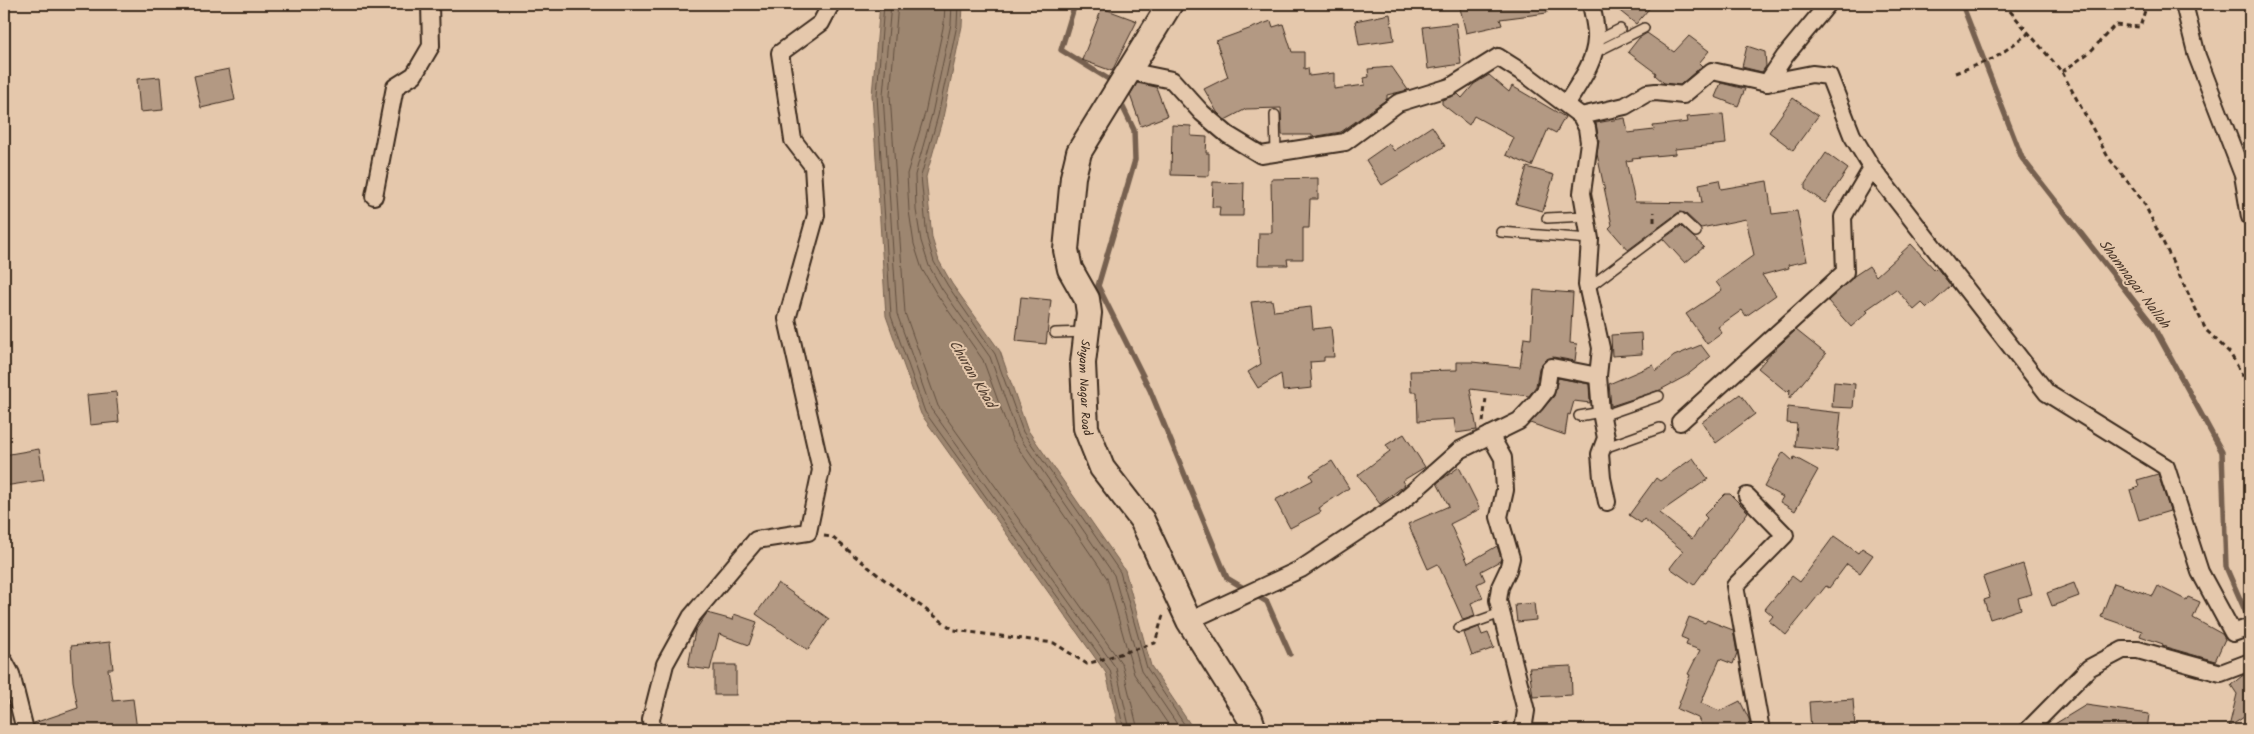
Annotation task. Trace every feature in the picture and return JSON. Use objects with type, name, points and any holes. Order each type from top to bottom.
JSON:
[{"type":"street","points":[[374,196],[395,87],[414,75],[431,46],[430,4]]},
{"type":"street","points":[[652,730],[651,719],[664,664],[691,617],[756,540],[808,532],[821,470],[787,319],[816,215],[813,166],[793,140],[780,53],[821,23],[831,4]]},
{"type":"street","name":"Shyam Nagar Road","points":[[1170,4],[1079,152],[1073,177],[1067,260],[1087,300],[1089,313],[1083,363],[1084,415],[1086,428],[1096,457],[1142,520],[1189,621],[1250,718],[1254,730]]},
{"type":"street","points":[[1567,104],[1590,65],[1595,47],[1591,4]]},
{"type":"street","points":[[1767,83],[1785,56],[1828,4]]},
{"type":"street","points":[[2184,4],[2197,56],[2243,175],[2250,218]]},
{"type":"street","points":[[1128,71],[1172,80],[1202,112],[1228,135],[1261,155],[1345,142],[1398,103],[1450,87],[1498,58],[1528,76],[1581,116],[1586,128],[1588,142],[1582,193],[1590,239],[1587,285],[1601,348],[1598,376],[1601,414],[1606,438],[1601,449],[1602,478],[1607,502]]},
{"type":"street","points":[[1581,116],[1625,106],[1647,93],[1683,95],[1712,71],[1767,83],[1812,74],[1829,76],[1852,135],[1872,168],[2047,393],[2166,467],[2200,572],[2233,633],[2250,627]]},
{"type":"street","points":[[1680,422],[1845,272],[1842,217],[1872,168]]},
{"type":"street","points":[[1189,621],[1301,569],[1399,504],[1460,450],[1519,421],[1546,390],[1549,370],[1552,367],[1598,376]]},
{"type":"street","points":[[1490,435],[1503,458],[1505,490],[1498,517],[1510,558],[1508,570],[1500,587],[1498,600],[1526,711],[1523,730]]},
{"type":"street","points":[[1747,496],[1785,535],[1735,586],[1761,730]]},
{"type":"street","points":[[2028,730],[2090,668],[2123,650],[2138,650],[2220,673],[2243,665]]},
{"type":"street","points":[[4,661],[11,674],[26,730]]},
{"type":"lane","points":[[1595,47],[1644,28]]},
{"type":"lane","points":[[1595,47],[1620,29]]},
{"type":"lane","points":[[1275,115],[1276,153]]},
{"type":"lane","points":[[1546,218],[1586,216]]},
{"type":"lane","points":[[1587,285],[1593,284],[1682,218],[1696,232]]},
{"type":"lane","points":[[1501,232],[1590,239]]},
{"type":"lane","points":[[1055,333],[1087,332]]},
{"type":"lane","points":[[1579,416],[1601,414],[1660,396]]},
{"type":"lane","points":[[1601,449],[1660,428]]},
{"type":"lane","points":[[1459,628],[1501,613]]},
{"type":"path","points":[[2004,4],[2062,72],[2108,157],[2142,201],[2206,330],[2230,353],[2250,389]]},
{"type":"path","points":[[2062,72],[2090,52],[2115,25],[2140,27],[2146,7],[2153,4]]},
{"type":"path","points":[[1955,73],[1995,58],[2029,33]]},
{"type":"path","points":[[808,532],[832,537],[878,575],[954,630],[1054,643],[1087,664],[1154,643]]},
{"type":"water","name":"Churan Khad","points":[[880,4],[963,4],[962,26],[943,117],[926,177],[932,238],[939,261],[952,284],[1000,351],[1027,429],[1125,570],[1151,666],[1194,730],[1119,730],[1106,673],[921,414],[886,316],[872,95]]},
{"type":"building","points":[[1479,4],[1546,4],[1547,13],[1500,19],[1502,25],[1466,33],[1460,8]]},
{"type":"building","points":[[1611,4],[1653,4],[1636,24]]},
{"type":"building","points":[[1102,8],[1137,21],[1112,71],[1082,60]]},
{"type":"building","points":[[1390,14],[1394,40],[1359,45],[1355,21]]},
{"type":"building","points":[[1271,21],[1273,27],[1283,24],[1292,52],[1304,52],[1304,69],[1308,68],[1309,76],[1334,73],[1334,89],[1365,85],[1364,78],[1369,77],[1368,69],[1392,67],[1408,90],[1387,95],[1387,99],[1341,132],[1312,137],[1312,135],[1282,135],[1281,108],[1246,109],[1225,120],[1217,112],[1204,89],[1228,77],[1216,41]]},
{"type":"building","points":[[1456,23],[1461,64],[1428,69],[1423,27]]},
{"type":"building","points":[[1647,33],[1674,52],[1689,36],[1709,51],[1699,63],[1702,66],[1680,85],[1664,83],[1655,75],[1656,73],[1628,52],[1639,38]]},
{"type":"building","points":[[1747,46],[1765,52],[1766,66],[1762,72],[1742,67]]},
{"type":"building","points":[[229,69],[235,100],[201,108],[194,76]]},
{"type":"building","points":[[1489,75],[1509,92],[1512,86],[1565,117],[1556,133],[1548,129],[1532,166],[1506,155],[1514,138],[1474,116],[1469,125],[1442,104],[1442,100],[1458,94],[1462,98],[1474,84]]},
{"type":"building","points":[[160,77],[163,110],[140,112],[137,79]]},
{"type":"building","points":[[1137,83],[1156,87],[1167,116],[1141,126],[1130,95]]},
{"type":"building","points":[[1721,83],[1745,89],[1738,106],[1715,97]]},
{"type":"building","points":[[1793,98],[1818,116],[1793,150],[1769,132]]},
{"type":"building","points":[[1723,114],[1726,144],[1675,149],[1675,154],[1632,158],[1633,160],[1626,161],[1635,202],[1702,203],[1699,184],[1719,180],[1721,189],[1767,181],[1772,214],[1797,211],[1807,261],[1788,265],[1789,268],[1762,275],[1776,295],[1746,316],[1742,310],[1718,327],[1722,333],[1707,344],[1686,314],[1722,290],[1716,282],[1754,255],[1746,219],[1701,228],[1685,213],[1679,212],[1628,250],[1609,228],[1612,225],[1597,154],[1599,141],[1596,123],[1625,118],[1628,133],[1654,130],[1653,126],[1688,122],[1687,117]]},
{"type":"building","points":[[1172,125],[1191,126],[1191,136],[1207,137],[1206,153],[1209,153],[1209,176],[1171,175]]},
{"type":"building","points":[[1432,126],[1445,146],[1382,185],[1366,160],[1389,144],[1394,151]]},
{"type":"building","points":[[1826,153],[1848,169],[1825,203],[1805,189],[1805,184]]},
{"type":"building","points":[[1527,167],[1554,175],[1543,211],[1516,204]]},
{"type":"building","points":[[1318,178],[1318,199],[1310,199],[1309,228],[1303,228],[1303,259],[1287,259],[1288,265],[1258,265],[1259,233],[1272,233],[1271,179]]},
{"type":"building","points":[[1213,182],[1244,183],[1243,216],[1219,216],[1220,207],[1212,207]]},
{"type":"building","points":[[1681,226],[1704,247],[1685,263],[1663,239]]},
{"type":"building","points":[[1911,244],[1935,270],[1937,268],[1951,286],[1927,308],[1922,303],[1914,310],[1896,289],[1866,310],[1868,312],[1851,327],[1828,301],[1854,276],[1869,266],[1876,276]]},
{"type":"building","points":[[1534,290],[1573,293],[1570,343],[1577,344],[1575,361],[1553,357],[1545,360],[1539,368],[1536,386],[1529,396],[1470,389],[1477,430],[1456,433],[1454,419],[1418,421],[1417,392],[1411,392],[1410,371],[1457,370],[1457,362],[1520,367],[1524,338],[1531,339]]},
{"type":"building","points":[[1021,297],[1051,300],[1046,344],[1016,341]]},
{"type":"building","points":[[1272,300],[1274,311],[1311,307],[1313,329],[1331,327],[1334,357],[1324,357],[1324,361],[1310,362],[1312,388],[1283,391],[1281,374],[1258,388],[1248,372],[1261,364],[1251,302]]},
{"type":"building","points":[[1796,330],[1826,354],[1789,399],[1790,389],[1787,392],[1758,368]]},
{"type":"building","points":[[1641,333],[1642,354],[1612,356],[1611,335]]},
{"type":"building","points":[[1701,345],[1710,357],[1686,376],[1660,390],[1611,406],[1609,384],[1653,365],[1656,371],[1674,356]]},
{"type":"building","points":[[1558,378],[1589,384],[1590,403],[1574,401],[1570,415],[1568,414],[1565,435],[1530,423],[1554,396]]},
{"type":"building","points":[[1834,382],[1855,384],[1853,408],[1832,407]]},
{"type":"building","points":[[116,392],[119,422],[90,425],[87,395]]},
{"type":"building","points":[[1740,394],[1755,414],[1716,443],[1702,422]]},
{"type":"building","points":[[1788,407],[1841,413],[1837,451],[1795,447],[1797,424],[1787,423]]},
{"type":"building","points":[[1404,434],[1425,467],[1402,481],[1405,485],[1380,504],[1358,475],[1390,451],[1386,445]]},
{"type":"building","points":[[39,449],[44,480],[4,486],[4,455]]},
{"type":"building","points":[[1783,452],[1793,461],[1794,457],[1818,470],[1795,511],[1780,502],[1783,497],[1764,487]]},
{"type":"building","points":[[1693,458],[1708,479],[1659,513],[1692,539],[1707,518],[1704,515],[1725,494],[1730,494],[1748,512],[1694,585],[1670,568],[1683,551],[1644,519],[1641,523],[1629,515],[1656,478],[1660,481]]},
{"type":"building","points":[[1332,461],[1349,488],[1319,508],[1321,512],[1290,528],[1275,500],[1313,480],[1310,475]]},
{"type":"building","points":[[1459,467],[1480,509],[1450,524],[1468,563],[1497,546],[1501,558],[1500,561],[1481,571],[1485,580],[1477,584],[1483,598],[1471,603],[1475,616],[1463,620],[1438,564],[1428,569],[1408,524],[1449,506],[1437,483]]},
{"type":"building","points":[[2158,474],[2170,511],[2139,520],[2130,490],[2139,487],[2137,480]]},
{"type":"building","points":[[1834,536],[1858,553],[1862,548],[1873,555],[1860,573],[1847,564],[1829,588],[1826,586],[1786,635],[1769,621],[1773,616],[1765,609],[1792,576],[1800,582]]},
{"type":"building","points":[[2023,564],[2032,594],[2018,598],[2021,609],[1990,619],[1984,600],[1990,598],[1983,577]]},
{"type":"building","points":[[778,583],[829,619],[808,650],[756,614]]},
{"type":"building","points":[[2074,583],[2079,596],[2052,606],[2047,593]]},
{"type":"building","points":[[2114,583],[2153,596],[2158,586],[2186,600],[2188,597],[2200,602],[2193,618],[2222,634],[2225,639],[2215,661],[2162,646],[2163,644],[2140,636],[2142,631],[2101,617]]},
{"type":"building","points":[[1534,603],[1536,620],[1517,622],[1515,605]]},
{"type":"building","points":[[707,613],[733,620],[734,614],[757,622],[749,645],[719,634],[710,670],[688,667],[695,631]]},
{"type":"building","points":[[1689,617],[1705,623],[1707,620],[1733,630],[1737,653],[1733,664],[1720,659],[1701,703],[1720,711],[1740,701],[1749,719],[1751,730],[1704,730],[1698,718],[1677,709],[1690,675],[1688,674],[1700,650],[1686,645],[1688,640],[1681,637]]},
{"type":"building","points":[[1479,627],[1482,635],[1488,633],[1494,648],[1472,656],[1464,633]]},
{"type":"building","points":[[110,642],[113,669],[108,669],[113,701],[133,699],[137,730],[35,730],[34,723],[78,708],[73,681],[71,646]]},
{"type":"building","points":[[714,665],[736,665],[736,695],[714,695]]},
{"type":"building","points":[[1571,666],[1572,695],[1533,697],[1529,668]]},
{"type":"building","points":[[2250,673],[2250,713],[2229,727],[2237,694],[2231,685],[2242,676]]},
{"type":"building","points":[[1853,699],[1855,728],[1811,730],[1809,702]]},
{"type":"building","points":[[2086,705],[2149,714],[2147,730],[2045,730]]},
{"type":"waterway","points":[[1075,4],[1061,50],[1110,80],[1113,87]]},
{"type":"waterway","name":"Shamnagar Nallah","points":[[1962,4],[2022,158],[2152,324],[2222,452],[2226,567],[2250,622]]},
{"type":"waterway","points":[[1119,99],[1134,130],[1135,160],[1098,286],[1150,390],[1227,578],[1267,602],[1290,654]]}]
